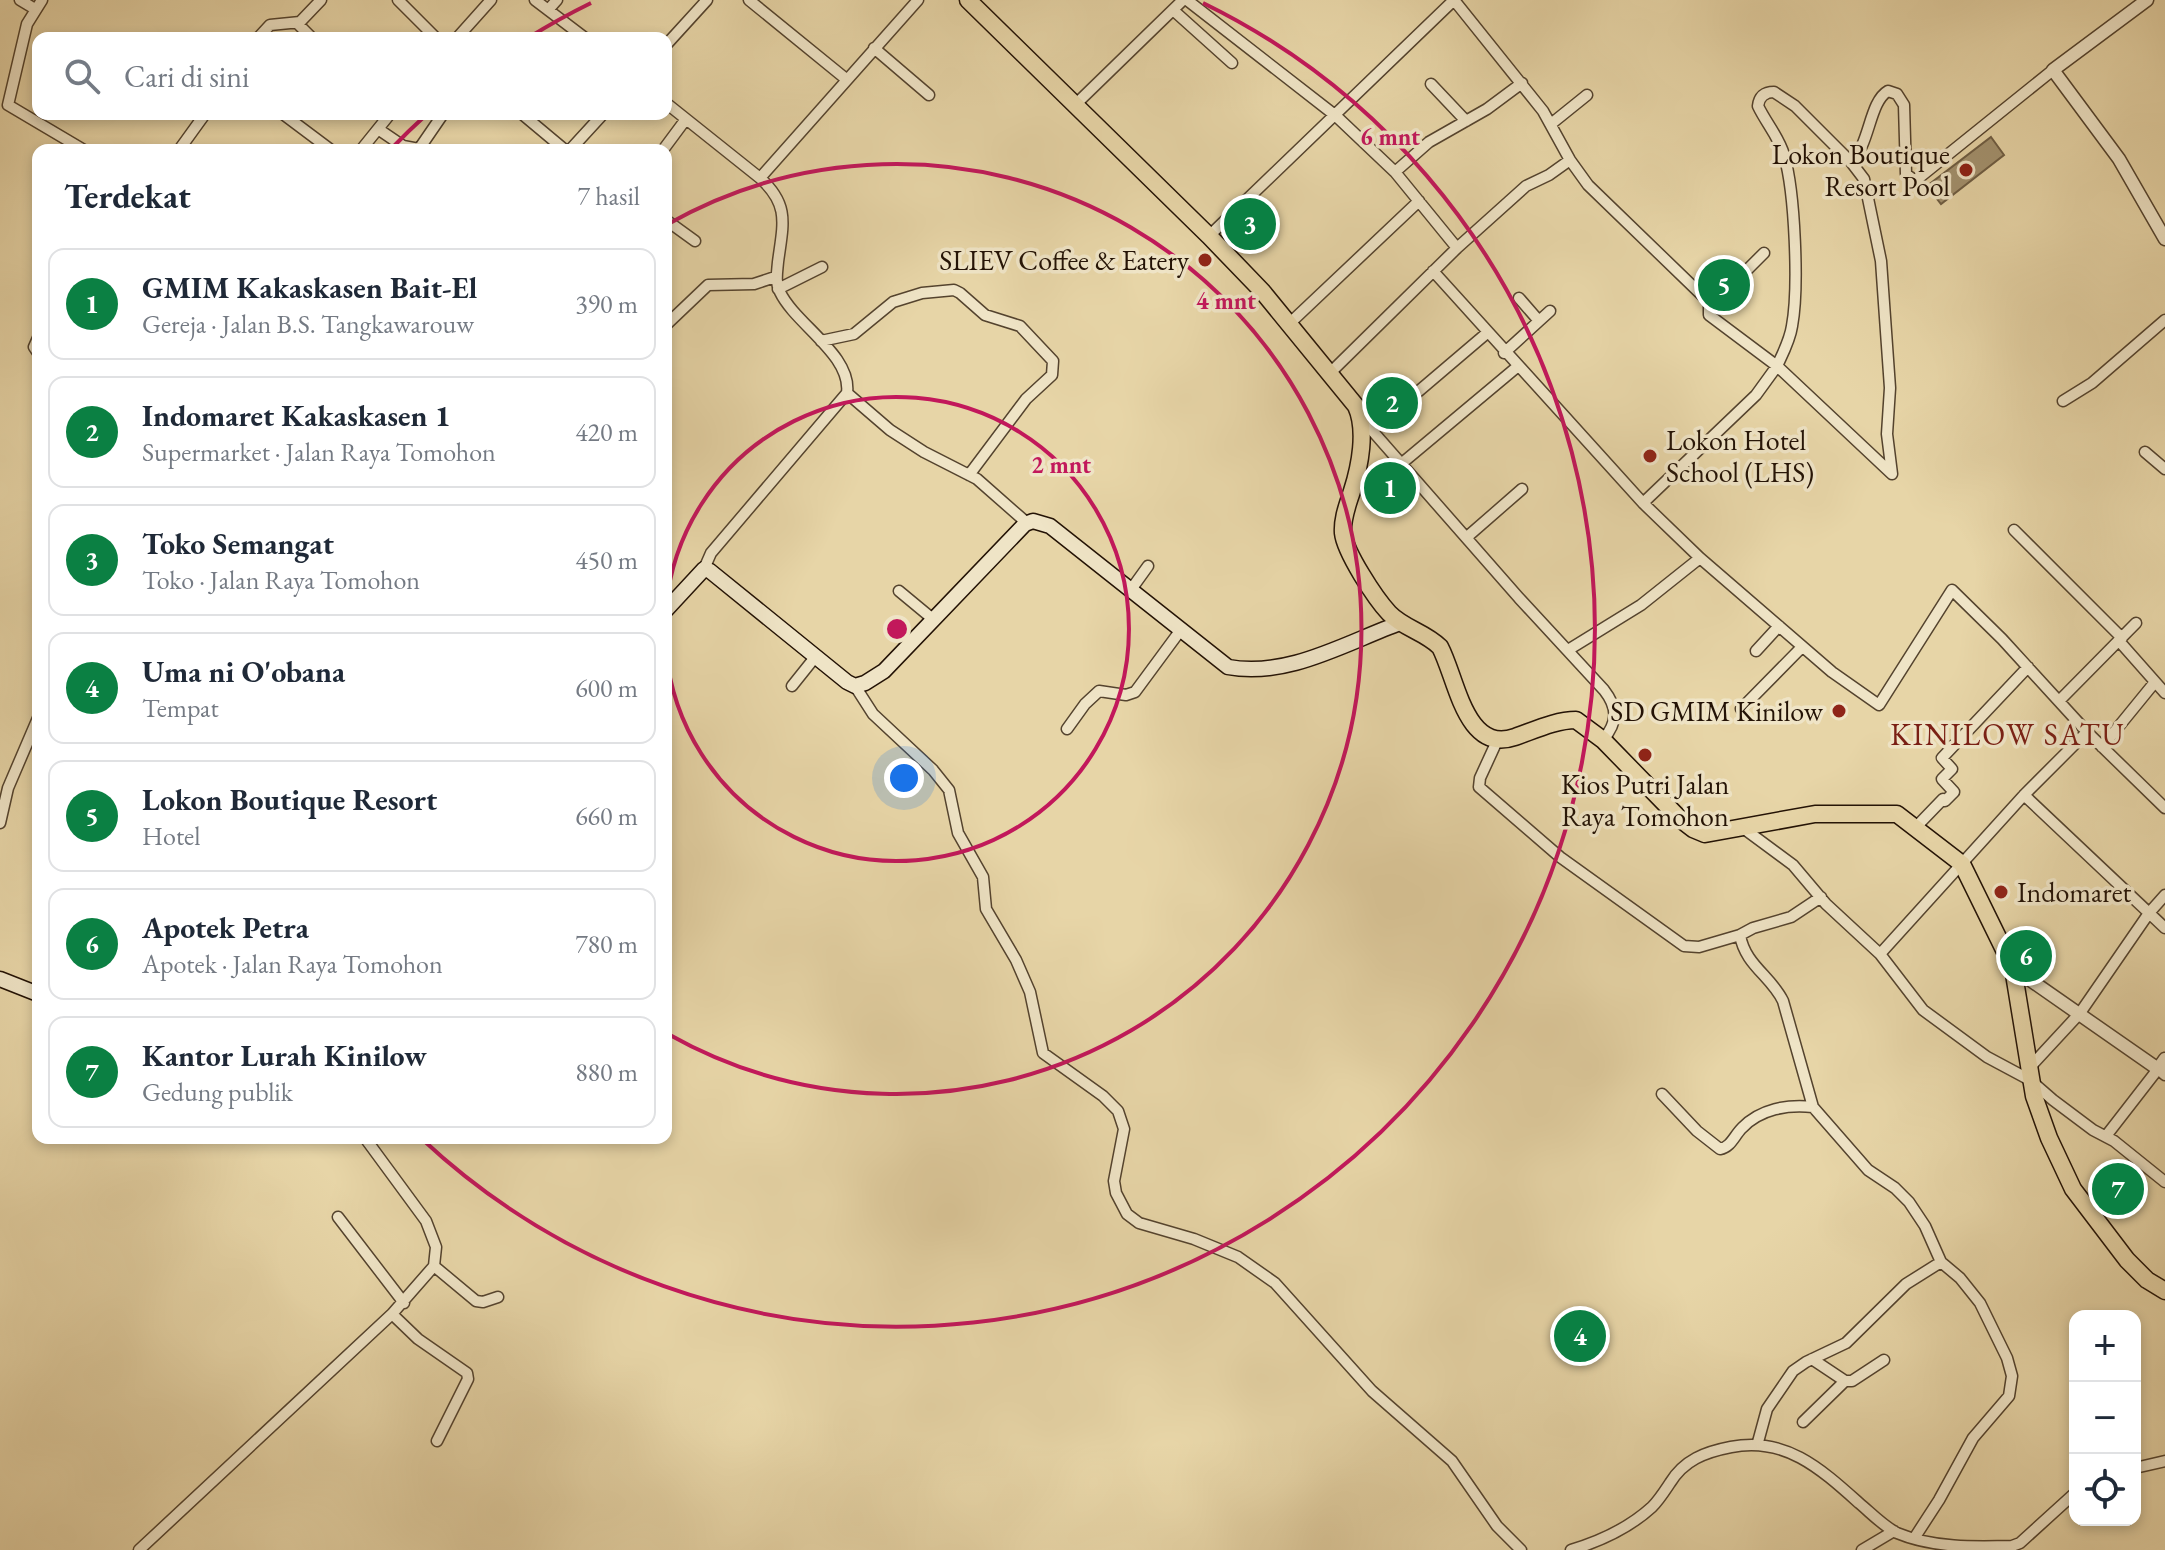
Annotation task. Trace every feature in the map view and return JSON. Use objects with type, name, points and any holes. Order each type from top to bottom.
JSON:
[{"type":"highway","points":[[968,0],[1209,236],[1289,324],[1356,406],[1367,424],[1343,522],[1345,542],[1382,605],[1400,623],[1430,638],[1440,647],[1473,724],[1485,737],[1505,741],[1576,720],[1603,740],[1693,829],[1705,834],[1815,814],[1897,814],[1962,864],[2013,968],[2030,1074],[2049,1138],[2073,1189],[2127,1260],[2147,1280],[2165,1291]]},
{"type":"main road","points":[[672,604],[704,569],[727,582],[855,686],[884,671],[1027,523],[1033,521],[1050,526],[1228,667],[1265,670],[1313,658],[1400,623]]},
{"type":"main road","points":[[0,979],[32,992]]},
{"type":"street","points":[[20,0],[38,4],[27,24],[4,108],[73,144]]},
{"type":"street","points":[[264,32],[270,25],[297,23],[321,0]]},
{"type":"street","points":[[398,0],[430,32]]},
{"type":"street","points":[[462,32],[491,0]]},
{"type":"street","points":[[535,0],[577,32]]},
{"type":"street","points":[[548,10],[557,0]]},
{"type":"street","points":[[672,38],[707,0]]},
{"type":"street","points":[[749,0],[846,79]]},
{"type":"street","points":[[760,178],[918,0]]},
{"type":"street","points":[[1076,104],[1185,0],[1336,116],[1395,172],[1457,248]]},
{"type":"street","points":[[1209,236],[1454,0],[1522,83],[1588,185],[1709,302],[1709,315],[1777,366],[1892,474],[1887,434],[1890,388],[1881,261],[1864,179],[1818,127],[1780,95],[1768,92],[1758,100],[1758,106],[1784,156],[1791,199],[1795,311],[1789,339],[1777,366],[1756,395],[1643,503]]},
{"type":"street","points":[[1851,162],[1863,144],[1876,105],[1884,92],[1892,91],[1904,105],[1906,174],[1915,181],[2053,70],[2147,0]]},
{"type":"street","points":[[1173,10],[1232,63]]},
{"type":"street","points":[[297,23],[306,32]]},
{"type":"street","points":[[874,48],[929,95]]},
{"type":"street","points":[[2053,70],[2119,159],[2165,239]]},
{"type":"street","points":[[1395,172],[1429,142],[1487,109],[1522,83]]},
{"type":"street","points":[[1431,84],[1466,121]]},
{"type":"street","points":[[1551,124],[1587,95]]},
{"type":"street","points":[[672,108],[760,178],[781,203],[777,283],[786,304],[838,361],[848,386],[847,393],[711,553],[704,569]]},
{"type":"street","points":[[667,144],[686,119]]},
{"type":"street","points":[[183,144],[201,120]]},
{"type":"street","points":[[291,120],[323,144]]},
{"type":"street","points":[[366,144],[385,120]]},
{"type":"street","points":[[422,144],[439,120]]},
{"type":"street","points":[[530,120],[560,144]]},
{"type":"street","points":[[574,144],[597,120]]},
{"type":"street","points":[[378,129],[400,144]]},
{"type":"street","points":[[1330,373],[1457,248],[1526,186],[1570,160]]},
{"type":"street","points":[[1289,324],[1419,201]]},
{"type":"street","points":[[672,224],[695,241]]},
{"type":"street","points":[[1709,302],[1764,253]]},
{"type":"street","points":[[672,319],[708,285],[777,283],[822,267]]},
{"type":"street","points":[[1433,271],[1643,503],[1700,558],[1832,672],[1879,705],[1952,590],[2087,732],[2165,808]]},
{"type":"street","points":[[821,341],[854,334],[893,302],[942,290],[960,293],[985,315],[1020,326],[1027,332],[1053,361],[1052,375],[1026,399],[969,475]]},
{"type":"street","points":[[1519,298],[1539,321]]},
{"type":"street","points":[[1504,353],[1550,311]]},
{"type":"street","points":[[2063,401],[2092,383],[2165,320]]},
{"type":"street","points":[[1487,333],[1367,424],[1613,702],[1614,725],[1603,740]]},
{"type":"street","points":[[1401,464],[1517,367]]},
{"type":"street","points":[[847,393],[890,430],[969,475],[1001,498],[1027,523]]},
{"type":"street","points":[[2145,452],[2165,469]]},
{"type":"street","points":[[1467,537],[1522,489]]},
{"type":"street","points":[[2014,530],[2121,639],[2165,693]]},
{"type":"street","points":[[1568,650],[1641,605],[1700,558]]},
{"type":"street","points":[[1130,591],[1148,566]]},
{"type":"street","points":[[899,591],[934,620]]},
{"type":"street","points":[[2059,701],[2136,623]]},
{"type":"street","points":[[1756,651],[1779,626]]},
{"type":"street","points":[[1067,729],[1099,691],[1126,695],[1135,692],[1180,631]]},
{"type":"street","points":[[1741,709],[1802,647]]},
{"type":"street","points":[[792,686],[816,656]]},
{"type":"street","points":[[1916,827],[1954,792],[1942,779],[1952,769],[1942,758],[2028,667]]},
{"type":"street","points":[[2102,747],[2155,682]]},
{"type":"street","points":[[855,686],[873,714],[918,755],[949,790],[958,833],[983,877],[986,909],[1016,960],[1030,992],[1043,1053],[1103,1096],[1118,1111],[1124,1129],[1114,1181],[1122,1207],[1139,1223],[1194,1239],[1238,1257],[1261,1271],[1302,1310],[1372,1391],[1452,1461],[1497,1526],[1521,1550]]},
{"type":"street","points":[[1880,954],[2024,795],[2087,732]]},
{"type":"street","points":[[1497,741],[1479,787],[1560,857],[1684,946],[1699,947],[1791,917],[1821,897]]},
{"type":"street","points":[[0,823],[8,788],[32,742]]},
{"type":"street","points":[[2024,795],[2165,928]]},
{"type":"street","points":[[1743,828],[1793,865],[1880,954],[1923,1010],[1987,1057],[2030,1074],[2077,1118],[2106,1136],[2165,1182]]},
{"type":"street","points":[[2030,1074],[2080,1013],[2149,913],[2165,895]]},
{"type":"street","points":[[1740,935],[1745,953],[1783,1001],[1813,1107],[1868,1170],[1895,1188],[1909,1202],[1925,1226],[1941,1262],[1960,1278],[1980,1303],[2007,1358],[2012,1376],[2011,1390],[2004,1403],[1973,1438],[1915,1537]]},
{"type":"street","points":[[2013,968],[2163,1068],[2106,1136]]},
{"type":"street","points":[[1662,1094],[1697,1131],[1720,1149],[1726,1147],[1754,1117],[1788,1106],[1813,1107]]},
{"type":"street","points":[[139,1550],[404,1303],[434,1266],[436,1247],[426,1221],[369,1144]]},
{"type":"street","points":[[338,1217],[404,1303]]},
{"type":"street","points":[[1758,1442],[1762,1422],[1774,1396],[1793,1371],[1846,1343],[1906,1284],[1941,1262]]},
{"type":"street","points":[[434,1266],[476,1301],[498,1297]]},
{"type":"street","points":[[392,1314],[418,1339],[468,1376],[437,1441]]},
{"type":"street","points":[[1812,1359],[1845,1381],[1852,1381],[1884,1360]]},
{"type":"street","points":[[1803,1422],[1845,1381]]},
{"type":"street","points":[[1571,1550],[1615,1533],[1642,1515],[1665,1492],[1683,1466],[1695,1457],[1758,1442],[1785,1450],[1811,1463],[1894,1531],[1953,1548],[2020,1543],[2069,1498]]},
{"type":"street","points":[[2141,1467],[2165,1461]]},
{"type":"street","points":[[1862,1550],[1894,1531]]},
{"type":"shaded area","name":"Lokon Boutique Resort Pool","points":[[1991,137],[2004,155],[1941,204],[1927,186]]},
{"type":"place","name":"Lokon Boutique Resort Pool","points":[[1966,170]]},
{"type":"place","name":"Toko Semangat","points":[[1250,224]]},
{"type":"place","name":"SLIEV Coffee & Eatery","points":[[1205,260]]},
{"type":"place","name":"Lokon Boutique Resort","points":[[1724,285]]},
{"type":"place","name":"Indomaret Kakaskasen 1","points":[[1392,403]]},
{"type":"place","name":"Lokon Hotel School (LHS)","points":[[1650,456]]},
{"type":"place","name":"GMIM Kakaskasen Bait-El","points":[[1390,488]]},
{"type":"place","name":"SD GMIM Kinilow","points":[[1839,711]]},
{"type":"place","name":"Kios Putri Jalan Raya Tomohon","points":[[1645,755]]},
{"type":"place","name":"Indomaret","points":[[2001,892]]},
{"type":"place","name":"Apotek Petra","points":[[2026,956]]},
{"type":"place","name":"Kantor Lurah Kinilow","points":[[2118,1189]]},
{"type":"place","name":"Uma ni O'obana","points":[[1580,1336]]},
{"type":"district","name":"KINILOW SATU","points":[[2008,734]]}]
